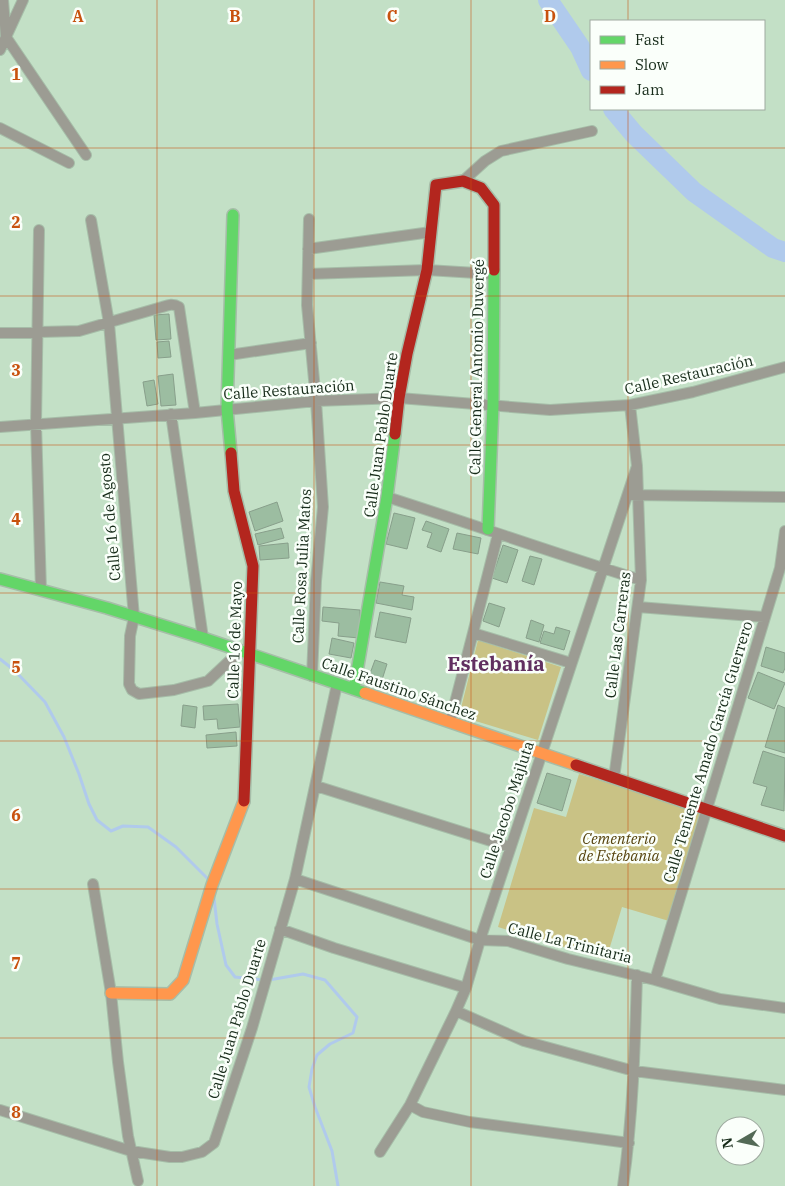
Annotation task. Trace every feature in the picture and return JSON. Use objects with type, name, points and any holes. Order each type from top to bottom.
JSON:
[{"type":"street","points":[[3,0],[6,37],[86,154]]},
{"type":"street","points":[[0,50],[23,0]]},
{"type":"street","points":[[0,128],[70,163]]},
{"type":"street","points":[[462,181],[485,161],[501,151],[592,131]]},
{"type":"street","name":"Calle Juan Pablo Duarte","points":[[354,689],[387,497],[399,398],[407,354],[427,270],[436,186],[462,181]]},
{"type":"street","name":"Calle General Antonio Duvergé","points":[[450,722],[474,633],[493,532],[494,205],[481,188],[462,181]]},
{"type":"street","name":"Calle 16 de Mayo","points":[[111,993],[170,994],[183,980],[212,885],[245,798],[244,653],[253,566],[234,491],[227,409],[233,215]]},
{"type":"street","name":"Calle Rosa Julia Matos","points":[[309,219],[307,305],[323,507],[316,581],[312,676]]},
{"type":"street","name":"Calle 16 de Agosto","points":[[91,220],[109,323],[134,617],[130,636],[129,684],[132,690],[139,694],[174,690],[208,681],[244,653]]},
{"type":"street","points":[[39,230],[36,424],[41,590]]},
{"type":"street","points":[[308,249],[431,232]]},
{"type":"street","points":[[308,274],[427,270],[493,274]]},
{"type":"street","points":[[0,333],[79,332],[173,304],[179,306],[195,413]]},
{"type":"street","points":[[230,355],[311,344]]},
{"type":"street","name":"Calle Restauración","points":[[0,427],[195,413],[316,401],[399,398],[550,410],[630,405],[693,392],[785,367]]},
{"type":"street","name":"Calle Las Carreras","points":[[614,778],[641,580],[637,466],[630,405]]},
{"type":"street","points":[[171,414],[203,638]]},
{"type":"street","name":"Calle Jacobo Majluta","points":[[380,1152],[410,1105],[466,988],[541,753],[637,466]]},
{"type":"street","points":[[627,494],[785,497]]},
{"type":"street","points":[[387,497],[641,580]]},
{"type":"street","name":"Calle Teniente Amado García Guerrero","points":[[655,980],[765,617],[782,568],[785,531]]},
{"type":"street","name":"Calle Faustino Sánchez","points":[[0,577],[203,638],[785,836]]},
{"type":"street","points":[[638,607],[765,617]]},
{"type":"street","points":[[474,633],[571,663]]},
{"type":"street","name":"Calle Juan Pablo Duarte","points":[[0,1110],[131,1151],[170,1158],[182,1158],[202,1152],[214,1143],[252,1028],[295,878],[337,684]]},
{"type":"street","points":[[316,786],[510,848]]},
{"type":"street","name":"Calle La Trinitaria","points":[[295,878],[480,940],[508,940],[568,959],[655,980],[720,999],[785,1008]]},
{"type":"street","points":[[93,884],[111,993],[118,1062],[131,1151],[138,1181]]},
{"type":"street","points":[[280,929],[334,948],[466,988]]},
{"type":"street","points":[[623,1186],[629,1143],[634,1071],[637,976]]},
{"type":"street","points":[[456,1010],[524,1041],[634,1071],[785,1090]]},
{"type":"street","points":[[410,1105],[424,1112],[470,1122],[629,1143]]},
{"type":"green space","points":[[478,640],[561,667],[538,740],[459,716]]},
{"type":"green space","name":"Cementerio de Estebanía","points":[[579,774],[702,811],[669,921],[622,907],[606,960],[498,927],[534,808],[566,817]]},
{"type":"building","points":[[169,314],[171,339],[156,340],[154,315]]},
{"type":"building","points":[[169,341],[171,357],[158,358],[157,342]]},
{"type":"building","points":[[173,374],[176,405],[161,406],[158,376]]},
{"type":"building","points":[[154,380],[158,404],[147,406],[143,382]]},
{"type":"building","points":[[277,502],[283,521],[255,531],[249,512]]},
{"type":"building","points":[[394,513],[415,518],[407,549],[386,544]]},
{"type":"building","points":[[426,521],[449,529],[441,552],[427,547],[432,533],[422,530]]},
{"type":"building","points":[[281,528],[284,538],[258,545],[255,534]]},
{"type":"building","points":[[457,533],[481,538],[478,554],[453,549]]},
{"type":"building","points":[[288,543],[289,558],[260,560],[259,546]]},
{"type":"building","points":[[503,545],[518,550],[507,583],[492,578]]},
{"type":"building","points":[[530,556],[542,559],[534,585],[522,581]]},
{"type":"building","points":[[380,582],[404,586],[402,595],[414,597],[412,610],[376,603]]},
{"type":"building","points":[[489,603],[505,608],[499,627],[483,621]]},
{"type":"building","points":[[323,607],[360,610],[359,638],[338,636],[339,623],[322,621]]},
{"type":"building","points":[[380,612],[411,618],[406,643],[375,637]]},
{"type":"building","points":[[531,620],[544,625],[539,642],[526,638]]},
{"type":"building","points":[[556,627],[570,631],[564,650],[540,643],[544,631],[554,634]]},
{"type":"building","points":[[332,638],[354,643],[351,658],[329,654]]},
{"type":"building","points":[[766,647],[785,653],[783,673],[761,666]]},
{"type":"building","points":[[375,660],[387,664],[381,683],[368,679]]},
{"type":"building","points":[[758,672],[785,683],[774,709],[748,698]]},
{"type":"building","points":[[238,704],[240,727],[218,729],[217,719],[204,720],[203,706]]},
{"type":"building","points":[[183,705],[197,707],[195,728],[181,726]]},
{"type":"building","points":[[778,705],[785,708],[785,753],[765,747]]},
{"type":"building","points":[[236,732],[237,746],[207,748],[206,735]]},
{"type":"building","points":[[763,751],[785,758],[784,811],[761,805],[767,787],[753,783]]},
{"type":"building","points":[[547,773],[571,780],[562,811],[537,803]]},
{"type":"waterway","points":[[548,0],[580,47],[590,69]]},
{"type":"waterway","points":[[614,110],[634,134],[694,192],[773,248],[785,252]]},
{"type":"waterway","points":[[0,659],[14,670],[45,702],[64,737],[89,804],[97,820],[111,831],[123,826],[148,827],[176,847],[209,880]]},
{"type":"waterway","points":[[214,898],[217,924],[226,965],[235,977],[263,980]]},
{"type":"waterway","points":[[269,980],[303,974],[325,980],[357,1017],[353,1033],[330,1044],[317,1055],[309,1087],[332,1151],[338,1186]]},
{"type":"traffic: fast","points":[[231,453],[227,409],[233,215]]},
{"type":"traffic: fast","points":[[488,529],[493,405],[494,270]]},
{"type":"traffic: fast","points":[[354,689],[387,497],[395,434]]},
{"type":"traffic: fast","points":[[0,579],[107,608],[203,638],[365,693]]},
{"type":"traffic: slow","points":[[365,693],[576,765]]},
{"type":"traffic: slow","points":[[111,993],[170,994],[183,980],[212,885],[244,801]]},
{"type":"traffic: jam","points":[[395,434],[407,354],[427,270],[436,185],[463,181],[481,188],[494,205],[494,270]]},
{"type":"traffic: jam","points":[[231,453],[234,491],[253,566],[244,801]]},
{"type":"traffic: jam","points":[[576,765],[785,836]]},
{"type":"district","name":"Estebanía","points":[[496,664]]}]
